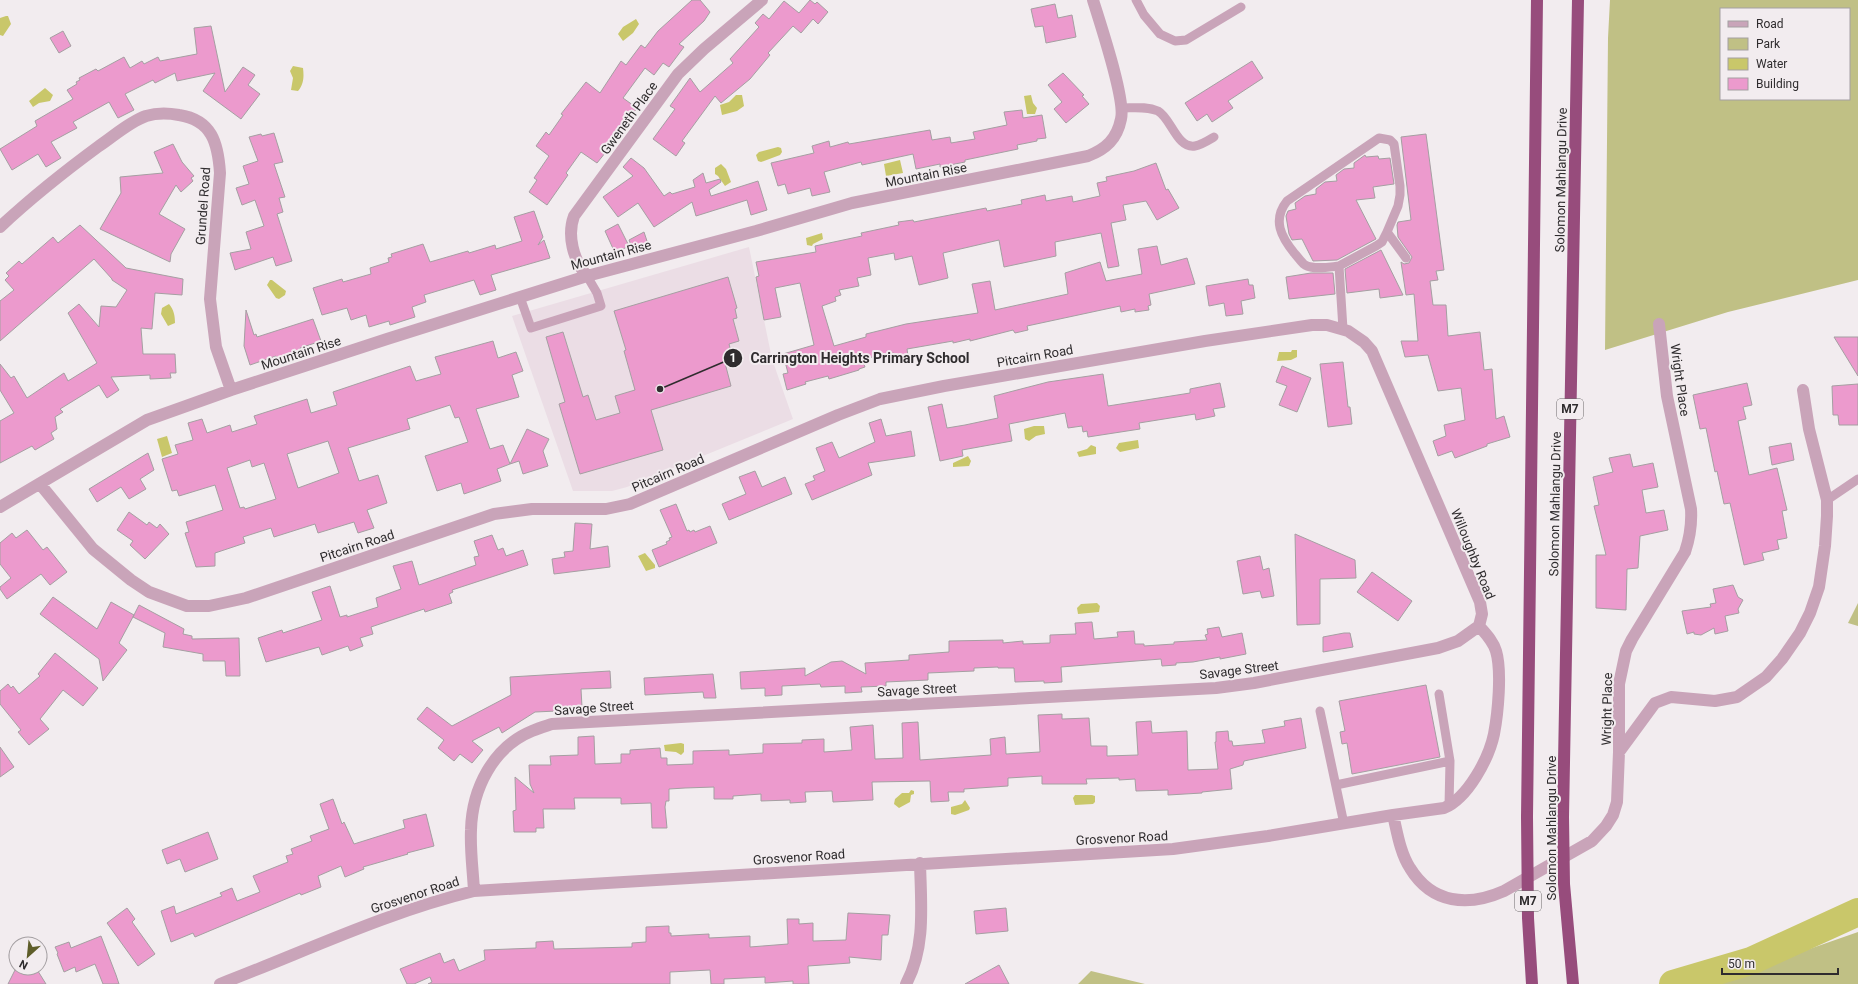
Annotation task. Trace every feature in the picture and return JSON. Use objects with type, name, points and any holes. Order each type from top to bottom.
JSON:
[{"type":"highway","name":"Solomon Mahlangu Drive","points":[[1532,984],[1528,918],[1527,817],[1537,0]]},
{"type":"highway","name":"Solomon Mahlangu Drive","points":[[1573,984],[1564,884],[1563,817],[1578,0]]},
{"type":"street","name":"Gweneth Place","points":[[587,276],[581,269],[572,244],[571,224],[574,216],[678,74],[704,49],[762,0]]},
{"type":"street","name":"Mountain Rise","points":[[0,507],[147,420],[231,390],[587,276],[756,231],[852,203],[990,177],[1088,156],[1102,150],[1110,143],[1120,125],[1122,118],[1117,88],[1094,0]]},
{"type":"street","name":"Grundel Road","points":[[0,227],[70,168],[123,128],[146,116],[167,112],[190,116],[201,123],[210,131],[219,155],[220,173],[210,299],[216,347],[231,390]]},
{"type":"street","name":"Pitcairn Road","points":[[40,484],[93,548],[131,580],[149,592],[187,606],[209,606],[246,598],[494,514],[532,509],[606,509],[630,504],[838,415],[880,399],[951,385],[1205,341],[1312,325],[1328,324],[1346,330]]},
{"type":"street","name":"Wright Place","points":[[1393,815],[1409,867],[1430,891],[1443,897],[1458,901],[1477,900],[1490,897],[1504,891],[1592,841],[1599,835],[1613,815],[1617,802],[1620,752],[1619,684],[1626,651],[1685,552],[1690,538],[1692,523],[1690,502],[1667,396],[1659,324]]},
{"type":"street","name":"Willoughby Road","points":[[1346,330],[1364,342],[1372,351],[1480,602],[1482,614],[1479,626]]},
{"type":"street","points":[[1620,752],[1655,703],[1671,697],[1715,701],[1737,697],[1766,677],[1782,659],[1800,633],[1810,613],[1819,587],[1825,546],[1826,500],[1809,429],[1804,390]]},
{"type":"street","points":[[1393,815],[1449,806],[1463,794],[1476,776],[1486,755],[1494,734],[1498,694],[1498,660],[1491,640],[1479,626]]},
{"type":"street","name":"Savage Street","points":[[474,891],[471,830],[474,806],[480,785],[493,761],[510,744],[531,731],[552,724],[1216,688],[1254,684],[1438,648],[1458,641],[1479,626]]},
{"type":"street","name":"Grosvenor Road","points":[[220,984],[402,912],[441,899],[474,891],[1173,849],[1344,824],[1393,815]]},
{"type":"street","points":[[906,984],[918,954],[921,931],[920,863]]},
{"type":"lane","points":[[1136,0],[1144,15],[1160,34],[1175,41],[1186,40],[1241,7]]},
{"type":"lane","points":[[1121,108],[1144,108],[1160,112],[1181,141],[1189,146],[1195,146],[1214,137]]},
{"type":"lane","points":[[1378,138],[1390,140],[1394,144],[1400,186],[1398,206],[1382,242],[1339,266],[1313,268],[1300,261],[1281,235],[1281,212],[1287,201],[1378,138]]},
{"type":"lane","points":[[1387,232],[1406,258]]},
{"type":"lane","points":[[1339,266],[1346,330]]},
{"type":"lane","points":[[520,297],[531,328],[601,306],[597,293],[587,276]]},
{"type":"lane","points":[[1826,500],[1858,479]]},
{"type":"lane","points":[[1439,694],[1450,760],[1449,806]]},
{"type":"lane","points":[[1320,711],[1344,824]]},
{"type":"lane","points":[[1336,785],[1450,760]]},
{"type":"shaded area","points":[[749,247],[772,359],[793,419],[627,487],[612,491],[573,491],[512,316]]},
{"type":"green space","points":[[1610,0],[1858,0],[1858,280],[1728,312],[1605,350],[1608,38]]},
{"type":"green space","points":[[1858,603],[1858,626],[1848,623]]},
{"type":"green space","points":[[1858,932],[1858,984],[1710,984]]},
{"type":"green space","points":[[1091,971],[1145,984],[1078,984]]},
{"type":"water","points":[[8,16],[11,24],[3,36],[0,35],[0,18]]},
{"type":"water","points":[[636,19],[639,24],[633,33],[623,41],[618,34],[623,27]]},
{"type":"water","points":[[293,66],[303,68],[303,80],[298,91],[291,90],[293,78],[290,71]]},
{"type":"water","points":[[45,88],[53,95],[50,101],[39,103],[33,107],[29,101]]},
{"type":"water","points":[[736,95],[742,95],[744,106],[737,111],[722,115],[720,105],[729,102]]},
{"type":"water","points":[[1031,95],[1033,103],[1037,108],[1035,114],[1027,114],[1024,96]]},
{"type":"water","points":[[778,147],[781,148],[782,152],[780,155],[761,162],[758,161],[756,155],[759,152]]},
{"type":"water","points":[[900,160],[903,173],[886,176],[884,164]]},
{"type":"water","points":[[721,164],[726,169],[731,182],[725,186],[715,174],[715,168]]},
{"type":"water","points":[[822,233],[823,239],[812,246],[807,245],[806,238]]},
{"type":"water","points":[[270,280],[286,291],[285,295],[279,299],[276,298],[267,285]]},
{"type":"water","points":[[169,304],[174,313],[175,323],[168,326],[161,314],[162,308]]},
{"type":"water","points":[[1292,350],[1297,350],[1297,357],[1291,360],[1277,361],[1279,352],[1291,352]]},
{"type":"water","points":[[1034,426],[1044,426],[1045,434],[1036,436],[1029,441],[1025,439],[1024,429]]},
{"type":"water","points":[[167,436],[172,453],[162,457],[157,439]]},
{"type":"water","points":[[1138,440],[1139,448],[1120,452],[1116,448],[1119,443]]},
{"type":"water","points":[[1091,445],[1096,447],[1096,454],[1079,457],[1077,452],[1087,449]]},
{"type":"water","points":[[968,456],[971,461],[969,466],[953,467],[953,463]]},
{"type":"water","points":[[645,553],[655,565],[655,568],[646,571],[638,556]]},
{"type":"water","points":[[1097,603],[1100,606],[1099,612],[1078,614],[1077,608],[1081,604]]},
{"type":"water","points":[[684,744],[684,752],[681,755],[676,752],[665,751],[664,745]]},
{"type":"water","points":[[911,790],[914,791],[914,794],[911,795],[910,802],[899,808],[894,804],[895,799],[902,793],[909,793]]},
{"type":"water","points":[[1075,795],[1095,796],[1095,802],[1093,804],[1075,805],[1073,798]]},
{"type":"water","points":[[965,800],[970,808],[969,810],[955,815],[951,814],[951,807],[962,804]]},
{"type":"building","points":[[692,0],[700,0],[710,12],[704,21],[679,44],[684,47],[669,67],[663,63],[654,75],[645,68],[623,98],[637,108],[617,136],[618,137],[597,163],[581,152],[566,173],[568,175],[547,205],[529,192],[537,180],[534,178],[549,156],[536,146],[546,132],[549,135],[563,115],[561,114],[586,82],[600,93],[621,61],[626,65],[641,45],[645,48],[658,31]]},
{"type":"building","points":[[810,0],[815,4],[817,2],[828,12],[818,24],[813,19],[801,33],[793,26],[768,53],[770,55],[750,79],[721,103],[715,96],[682,141],[685,143],[676,156],[653,139],[675,109],[670,106],[690,78],[700,92],[733,63],[730,59],[759,27],[755,23],[763,14],[769,19],[784,1],[799,13]]},
{"type":"building","points":[[1055,4],[1058,18],[1072,15],[1076,37],[1046,43],[1043,26],[1035,27],[1031,9]]},
{"type":"building","points":[[211,26],[225,92],[243,67],[255,75],[248,85],[260,94],[241,119],[203,91],[215,73],[177,81],[175,73],[155,83],[153,80],[125,94],[134,110],[118,118],[109,102],[73,122],[77,128],[51,142],[61,158],[46,167],[38,154],[12,170],[0,149],[37,126],[35,121],[73,99],[67,90],[77,84],[76,82],[80,80],[79,78],[96,69],[98,71],[124,57],[130,68],[142,61],[144,64],[158,57],[160,61],[197,54],[194,28]]},
{"type":"building","points":[[63,31],[71,46],[59,53],[50,38]]},
{"type":"building","points":[[1252,61],[1263,78],[1228,101],[1233,108],[1212,122],[1207,114],[1197,121],[1185,103]]},
{"type":"building","points":[[1063,73],[1084,95],[1082,96],[1089,104],[1066,123],[1054,109],[1062,102],[1048,85]]},
{"type":"building","points":[[1022,110],[1023,118],[1042,115],[1046,138],[1017,145],[1018,149],[940,167],[940,164],[916,169],[913,154],[862,165],[861,162],[824,172],[830,192],[812,196],[810,188],[788,194],[785,184],[778,186],[771,163],[814,153],[812,146],[829,141],[830,147],[848,142],[849,144],[930,130],[932,140],[950,137],[951,143],[975,139],[973,132],[1007,125],[1004,112]]},
{"type":"building","points":[[274,133],[283,162],[274,164],[285,197],[279,198],[283,212],[277,214],[292,261],[276,266],[273,257],[235,270],[230,253],[251,249],[246,232],[264,226],[255,200],[242,205],[236,188],[249,184],[243,166],[258,161],[249,137]]},
{"type":"building","points":[[1426,134],[1444,270],[1436,271],[1438,280],[1430,281],[1433,305],[1446,305],[1448,336],[1480,332],[1484,370],[1492,369],[1496,419],[1504,416],[1510,437],[1487,444],[1487,446],[1455,458],[1452,451],[1438,456],[1433,441],[1446,436],[1444,425],[1465,420],[1461,388],[1438,391],[1428,355],[1405,357],[1401,341],[1418,341],[1414,294],[1406,295],[1401,262],[1404,264],[1409,263],[1412,257],[1398,237],[1397,225],[1398,222],[1411,220],[1401,137]]},
{"type":"building","points":[[173,144],[182,162],[194,176],[191,178],[193,181],[181,192],[176,185],[159,214],[185,229],[171,254],[170,262],[100,229],[121,193],[120,177],[163,173],[154,152]]},
{"type":"building","points":[[1365,155],[1366,157],[1378,156],[1379,159],[1390,158],[1394,184],[1373,187],[1375,198],[1356,200],[1376,239],[1337,260],[1313,261],[1302,239],[1292,240],[1289,234],[1286,216],[1288,211],[1296,209],[1295,203],[1305,196],[1316,194],[1316,189],[1325,182],[1337,181],[1336,175],[1344,169],[1354,168],[1354,163]]},
{"type":"building","points":[[631,158],[644,168],[664,196],[670,192],[672,194],[695,187],[693,180],[703,173],[706,183],[720,179],[721,182],[709,190],[711,196],[758,181],[767,210],[751,215],[747,200],[696,216],[692,202],[654,227],[638,203],[618,217],[603,197],[633,176],[623,167]]},
{"type":"building","points":[[1156,163],[1166,190],[1168,189],[1179,208],[1157,220],[1146,201],[1123,205],[1126,220],[1111,223],[1119,266],[1108,268],[1101,233],[1055,242],[1056,256],[1004,267],[999,240],[943,253],[948,278],[919,285],[912,256],[895,260],[894,253],[868,258],[871,275],[857,278],[859,286],[839,290],[841,295],[835,297],[836,301],[822,306],[834,346],[866,337],[866,334],[906,324],[978,313],[972,284],[990,281],[995,310],[1068,294],[1065,273],[1100,262],[1106,281],[1142,274],[1138,249],[1157,246],[1161,265],[1187,258],[1195,284],[1149,294],[1151,305],[1148,306],[1149,310],[1135,312],[1135,309],[1121,312],[1120,306],[1027,326],[1028,330],[1015,333],[1013,330],[970,341],[970,339],[953,343],[953,341],[907,349],[908,356],[895,359],[894,353],[862,359],[865,367],[859,370],[829,379],[828,376],[805,382],[806,384],[787,390],[783,374],[788,373],[783,354],[814,345],[800,283],[775,288],[781,317],[764,320],[756,277],[759,276],[756,262],[816,252],[815,246],[862,236],[861,233],[899,225],[898,222],[913,220],[914,222],[986,208],[987,211],[1022,204],[1021,200],[1045,195],[1046,201],[1072,196],[1073,202],[1100,196],[1097,183],[1107,181],[1106,177],[1134,171]]},
{"type":"building","points":[[534,211],[543,237],[538,245],[544,240],[550,258],[491,275],[496,290],[480,295],[474,280],[424,295],[426,302],[412,307],[415,317],[390,325],[389,321],[369,327],[366,315],[351,320],[347,308],[322,315],[313,288],[342,279],[343,282],[371,274],[370,268],[389,262],[388,258],[392,257],[391,254],[423,244],[430,262],[468,251],[469,253],[495,245],[496,249],[522,241],[514,217]]},
{"type":"building","points":[[618,224],[629,246],[615,253],[605,231]]},
{"type":"building","points":[[80,225],[126,268],[183,279],[182,295],[155,293],[152,329],[141,328],[143,354],[175,354],[176,373],[170,373],[171,378],[150,379],[150,375],[111,377],[119,390],[107,398],[99,385],[60,409],[63,412],[55,417],[57,429],[51,433],[54,439],[35,450],[32,446],[0,463],[0,421],[14,413],[0,390],[0,364],[11,378],[14,376],[27,398],[64,373],[68,381],[97,363],[68,313],[79,304],[99,327],[101,306],[116,307],[127,290],[112,280],[94,259],[0,341],[0,301],[14,290],[5,280],[9,276],[6,273],[19,261],[22,264],[53,237],[58,243]]},
{"type":"building","points":[[644,232],[648,244],[633,250],[629,240]]},
{"type":"building","points":[[1381,250],[1403,295],[1380,298],[1379,289],[1347,293],[1345,269]]},
{"type":"building","points":[[1311,273],[1333,273],[1335,294],[1289,299],[1286,277]]},
{"type":"building","points":[[728,277],[737,308],[735,309],[737,318],[733,319],[739,341],[729,344],[731,352],[727,353],[730,362],[725,363],[731,386],[651,410],[663,450],[580,474],[559,404],[565,402],[546,337],[563,332],[583,397],[588,395],[596,420],[620,413],[615,396],[635,390],[624,351],[626,350],[614,311]]},
{"type":"building","points":[[1248,279],[1249,285],[1253,285],[1255,298],[1241,301],[1243,314],[1226,316],[1224,303],[1209,306],[1206,286]]},
{"type":"building","points":[[246,310],[254,335],[256,334],[257,337],[313,319],[321,341],[300,348],[301,352],[277,360],[276,356],[250,365],[244,346]]},
{"type":"building","points":[[1834,337],[1858,337],[1858,376]]},
{"type":"building","points":[[493,341],[498,358],[516,352],[523,371],[512,375],[519,397],[476,409],[490,449],[503,445],[510,464],[497,469],[501,481],[464,494],[461,483],[437,491],[425,456],[468,442],[459,417],[455,418],[450,405],[407,419],[410,429],[348,448],[359,481],[378,475],[387,503],[367,510],[374,528],[358,533],[354,522],[318,533],[315,524],[274,537],[271,528],[243,537],[245,543],[215,553],[215,566],[196,567],[185,533],[189,532],[186,522],[223,510],[215,485],[179,496],[177,490],[172,491],[162,459],[178,454],[175,445],[193,440],[188,423],[202,419],[207,433],[230,425],[232,432],[257,424],[254,416],[307,399],[311,413],[337,405],[333,392],[410,366],[416,381],[441,374],[435,357]],"holes":[[[328,441],[339,473],[298,488],[287,454]],[[250,460],[252,467],[264,463],[276,499],[245,509],[244,507],[240,508],[227,468]]]},
{"type":"building","points":[[1343,362],[1348,407],[1350,407],[1352,424],[1328,427],[1320,364]]},
{"type":"building","points":[[1282,366],[1311,378],[1297,412],[1279,405],[1287,386],[1276,382]]},
{"type":"building","points":[[1103,374],[1108,406],[1190,393],[1190,389],[1220,383],[1225,407],[1213,409],[1215,416],[1196,420],[1195,414],[1139,423],[1140,429],[1088,437],[1087,431],[1083,432],[1082,426],[1068,428],[1065,413],[1009,424],[1012,441],[962,450],[963,456],[940,461],[928,407],[942,404],[947,428],[965,425],[998,418],[994,396],[1048,382]]},
{"type":"building","points":[[1747,383],[1752,405],[1743,407],[1746,419],[1738,421],[1749,475],[1777,468],[1787,510],[1782,511],[1787,538],[1777,540],[1779,549],[1762,553],[1764,560],[1744,565],[1730,503],[1724,504],[1717,471],[1715,472],[1706,428],[1700,429],[1693,395]]},
{"type":"building","points":[[1858,384],[1858,425],[1839,425],[1838,415],[1833,415],[1832,386]]},
{"type":"building","points":[[881,419],[886,436],[911,431],[915,456],[868,463],[872,475],[812,500],[805,484],[815,480],[813,476],[825,471],[816,448],[832,442],[839,458],[875,442],[869,423]]},
{"type":"building","points":[[527,429],[549,439],[543,451],[548,466],[523,474],[519,461],[510,464]]},
{"type":"building","points":[[1791,443],[1794,460],[1772,465],[1769,447]]},
{"type":"building","points":[[148,453],[154,470],[140,479],[146,489],[129,499],[121,487],[97,502],[89,489]]},
{"type":"building","points":[[1630,454],[1633,467],[1653,463],[1658,487],[1642,490],[1646,513],[1664,510],[1668,530],[1640,536],[1638,568],[1627,569],[1626,610],[1596,608],[1596,555],[1606,555],[1594,506],[1599,505],[1593,477],[1613,472],[1609,458]]},
{"type":"building","points":[[755,471],[762,487],[785,477],[792,494],[729,520],[722,504],[746,494],[739,477]]},
{"type":"building","points":[[676,504],[687,531],[689,530],[690,532],[694,530],[695,532],[710,526],[717,543],[659,567],[652,550],[667,544],[666,542],[672,537],[660,510]]},
{"type":"building","points":[[129,512],[147,525],[149,522],[157,528],[160,524],[169,534],[145,559],[130,545],[133,541],[117,530]]},
{"type":"building","points":[[575,523],[592,524],[590,549],[608,546],[610,567],[554,574],[552,559],[565,557],[564,552],[573,551]]},
{"type":"building","points":[[27,530],[43,550],[47,547],[67,572],[50,585],[41,574],[7,599],[0,587],[11,578],[0,564],[0,543],[12,533],[16,538]]},
{"type":"building","points":[[1295,534],[1355,560],[1356,578],[1320,579],[1320,624],[1297,625]]},
{"type":"building","points":[[492,535],[498,550],[503,548],[506,556],[523,550],[528,565],[452,590],[453,592],[449,594],[452,603],[425,612],[424,609],[371,627],[373,634],[360,638],[363,646],[350,651],[348,646],[322,655],[319,647],[266,662],[258,638],[282,630],[283,633],[322,620],[312,592],[330,586],[340,617],[347,615],[347,617],[378,607],[376,598],[401,589],[393,566],[412,561],[419,585],[476,565],[474,557],[479,556],[474,541]]},
{"type":"building","points":[[1260,556],[1263,570],[1269,568],[1274,596],[1262,598],[1260,591],[1243,594],[1237,561]]},
{"type":"building","points":[[1372,572],[1412,601],[1398,621],[1357,592]]},
{"type":"building","points":[[1733,585],[1738,597],[1743,600],[1738,609],[1739,613],[1725,616],[1728,631],[1715,634],[1714,628],[1701,635],[1694,634],[1694,632],[1687,634],[1682,611],[1711,607],[1710,604],[1716,603],[1713,589]]},
{"type":"building","points":[[53,597],[97,629],[111,602],[134,615],[119,643],[127,650],[103,681],[99,659],[40,614]]},
{"type":"building","points":[[139,605],[184,629],[183,634],[192,636],[192,639],[239,638],[240,676],[226,676],[225,661],[203,661],[203,654],[163,647],[165,633],[133,617]]},
{"type":"building","points":[[1092,622],[1094,639],[1118,637],[1117,632],[1134,631],[1135,644],[1144,644],[1144,646],[1207,640],[1205,635],[1208,634],[1207,629],[1219,627],[1222,637],[1242,633],[1246,654],[1220,659],[1220,657],[1162,666],[1161,659],[1061,667],[1062,682],[1015,682],[1014,668],[998,667],[974,668],[974,671],[928,673],[928,680],[886,682],[886,686],[861,687],[862,692],[845,693],[845,686],[821,687],[820,684],[782,686],[782,695],[765,696],[765,688],[741,689],[740,672],[805,668],[805,676],[831,662],[842,661],[866,674],[865,663],[909,660],[909,655],[949,652],[949,641],[1003,640],[1003,643],[1023,641],[1023,644],[1050,643],[1050,635],[1076,634],[1075,623]]},
{"type":"building","points":[[1350,633],[1353,647],[1323,652],[1323,637]]},
{"type":"building","points":[[55,653],[98,688],[83,706],[63,690],[40,719],[49,729],[29,745],[18,732],[21,730],[0,704],[0,691],[8,684],[11,688],[13,686],[19,694],[40,676],[38,674]]},
{"type":"building","points":[[610,671],[611,688],[581,689],[582,707],[557,709],[557,711],[535,712],[502,733],[499,727],[472,741],[483,750],[472,763],[460,754],[454,761],[438,748],[444,740],[417,719],[427,707],[452,726],[511,695],[510,677]]},
{"type":"building","points":[[713,674],[716,698],[704,698],[703,692],[645,695],[644,678]]},
{"type":"building","points":[[1426,685],[1440,757],[1352,774],[1347,743],[1342,744],[1340,732],[1345,731],[1339,701]]},
{"type":"building","points":[[1062,714],[1062,719],[1089,718],[1091,746],[1107,746],[1107,756],[1138,755],[1136,722],[1151,721],[1152,733],[1187,731],[1188,770],[1218,769],[1215,742],[1216,732],[1228,731],[1229,741],[1232,741],[1233,746],[1265,743],[1262,730],[1285,726],[1284,721],[1301,718],[1306,748],[1244,761],[1243,765],[1230,769],[1232,789],[1202,793],[1168,795],[1168,790],[1136,791],[1135,779],[1119,780],[1119,778],[1086,779],[1087,784],[1042,784],[1042,776],[1008,778],[1008,786],[964,789],[964,792],[948,792],[949,801],[931,802],[930,781],[872,782],[873,800],[833,802],[832,791],[805,792],[806,802],[790,803],[790,800],[761,801],[761,794],[733,796],[733,799],[714,799],[714,787],[685,788],[669,789],[669,801],[666,801],[665,807],[667,828],[652,828],[651,803],[621,804],[621,798],[574,798],[575,809],[543,809],[544,828],[536,828],[536,832],[514,832],[513,811],[516,810],[515,777],[534,793],[530,784],[529,765],[551,765],[550,756],[578,755],[578,737],[594,736],[595,764],[621,763],[621,754],[630,754],[630,750],[660,748],[661,758],[667,758],[667,765],[693,764],[693,751],[729,750],[729,755],[763,753],[763,744],[802,743],[802,740],[824,739],[824,752],[852,750],[850,727],[873,725],[875,759],[903,758],[902,723],[918,722],[920,760],[991,755],[990,739],[1005,737],[1006,754],[1040,752],[1038,715]]},
{"type":"building","points":[[0,747],[14,767],[0,777]]},
{"type":"building","points":[[333,799],[342,824],[344,822],[354,844],[405,828],[403,820],[426,814],[434,846],[363,867],[364,869],[345,877],[341,866],[318,876],[321,887],[301,895],[300,893],[195,937],[193,933],[171,942],[161,911],[174,906],[176,914],[222,896],[220,893],[232,888],[237,901],[260,892],[253,876],[288,862],[286,856],[293,854],[291,849],[312,841],[310,836],[329,829],[320,804]]},
{"type":"building","points":[[208,832],[218,859],[185,872],[180,859],[167,864],[162,850]]},
{"type":"building","points":[[127,908],[135,919],[132,922],[155,954],[138,966],[107,923]]},
{"type":"building","points":[[1006,908],[1008,931],[976,934],[974,911]]},
{"type":"building","points":[[848,913],[890,915],[888,935],[882,935],[881,960],[849,957],[850,963],[808,966],[809,984],[793,984],[793,981],[765,983],[765,977],[724,979],[724,984],[711,984],[710,970],[670,972],[670,984],[428,984],[432,982],[430,977],[414,984],[407,984],[400,969],[440,953],[444,963],[454,959],[459,971],[485,960],[484,950],[536,948],[536,942],[553,941],[554,949],[632,947],[632,943],[646,942],[646,927],[669,926],[669,933],[671,933],[671,936],[709,934],[709,938],[750,936],[750,947],[788,944],[787,919],[799,919],[799,924],[813,923],[813,941],[846,940]]},
{"type":"building","points":[[101,936],[119,984],[103,984],[95,964],[76,972],[75,967],[64,972],[55,947],[69,942],[71,948]]},
{"type":"building","points":[[999,965],[1009,984],[965,984]]},
{"type":"building","points":[[12,976],[41,976],[46,984],[8,984]]},
{"type":"waterway","points":[[1673,984],[1751,961],[1858,912]]},
{"type":"place","name":"Carrington Heights Primary School","points":[[660,389]]}]
